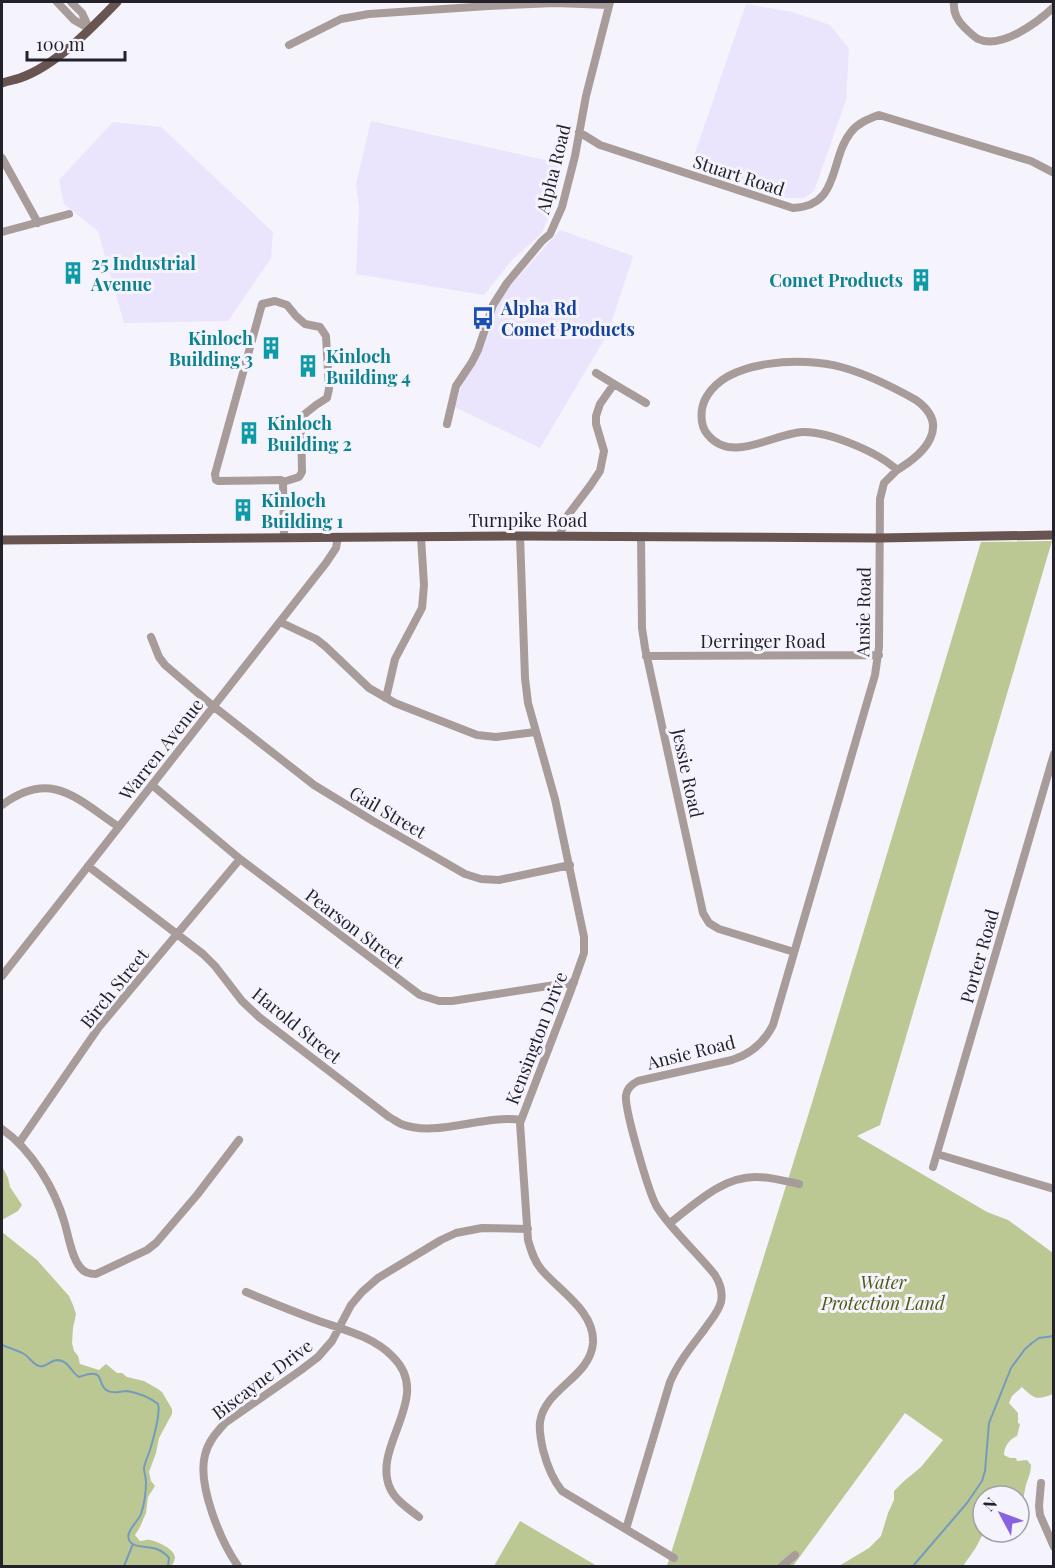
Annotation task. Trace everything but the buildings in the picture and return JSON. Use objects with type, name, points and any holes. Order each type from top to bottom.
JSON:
[{"type":"main road","points":[[2,83],[22,78],[71,46],[117,2]]},
{"type":"main road","name":"Turnpike Road","points":[[2,540],[520,536],[879,538],[1053,535]]},
{"type":"street","points":[[57,2],[74,20],[90,29]]},
{"type":"street","points":[[71,2],[82,13],[90,29]]},
{"type":"street","points":[[954,2],[958,21],[978,39],[987,42],[1015,35],[1030,27],[1053,7]]},
{"type":"street","points":[[289,45],[341,20],[369,14],[498,5],[609,3]]},
{"type":"street","name":"Alpha Road","points":[[447,424],[456,386],[475,356],[493,305],[507,283],[550,234],[556,223],[562,207],[609,3]]},
{"type":"street","name":"Stuart Road","points":[[579,132],[600,145],[793,208],[804,207],[824,195],[849,134],[857,125],[879,115],[1030,161],[1053,173]]},
{"type":"street","points":[[2,158],[38,223]]},
{"type":"street","points":[[2,232],[69,214]]},
{"type":"street","points":[[275,301],[287,305],[305,324],[320,327],[326,336],[330,389],[327,398],[301,417],[302,472],[299,477],[283,482],[281,480],[222,482],[216,480],[215,474],[262,304],[275,301]]},
{"type":"street","name":"Ansie Road","points":[[626,1528],[670,1382],[680,1363],[717,1312],[721,1297],[720,1285],[715,1275],[658,1208],[650,1192],[626,1102],[628,1090],[638,1081],[745,1055],[766,1038],[773,1025],[875,675],[879,655],[881,490],[888,479],[915,459],[926,447],[933,431],[929,415],[924,406],[916,400],[854,371],[814,362],[752,366],[721,381],[704,401],[703,428],[712,439],[724,446],[744,447],[791,434],[811,433],[836,438],[885,459],[897,471]]},
{"type":"street","points":[[596,373],[646,403]]},
{"type":"street","points":[[559,536],[566,518],[600,471],[604,449],[596,424],[596,416],[600,404],[614,384]]},
{"type":"street","points":[[283,482],[284,537]]},
{"type":"street","name":"Kensington Drive","points":[[520,536],[525,678],[528,703],[555,799],[585,937],[584,953],[520,1120],[519,1129],[530,1246],[538,1265],[580,1309],[592,1335],[591,1350],[586,1363],[552,1398],[541,1416],[540,1432],[546,1462],[554,1481],[565,1494],[674,1558]]},
{"type":"street","name":"Warren Avenue","points":[[2,976],[332,555],[338,537]]},
{"type":"street","points":[[386,698],[395,659],[422,608],[424,585],[421,537]]},
{"type":"street","name":"Jessie Road","points":[[641,537],[642,628],[646,656],[705,917],[719,929],[794,952]]},
{"type":"street","points":[[280,622],[321,642],[361,681],[386,698],[477,735],[496,737],[535,732]]},
{"type":"street","name":"Gail Street","points":[[152,637],[161,662],[213,706],[322,791],[465,874],[481,879],[499,880],[570,865]]},
{"type":"street","name":"Derringer Road","points":[[646,656],[879,655]]},
{"type":"street","name":"Porter Road","points":[[933,1167],[1053,754]]},
{"type":"street","name":"Pearson Street","points":[[152,785],[240,859],[413,991],[429,999],[452,1001],[574,982]]},
{"type":"street","points":[[2,805],[19,793],[30,789],[52,788],[70,795],[119,827]]},
{"type":"street","name":"Birch Street","points":[[19,1143],[99,1027],[240,859]]},
{"type":"street","name":"Harold Street","points":[[88,866],[212,963],[242,1001],[267,1024],[389,1117],[402,1124],[422,1128],[501,1119],[520,1120]]},
{"type":"street","points":[[2,1130],[19,1143],[33,1160],[55,1196],[79,1266],[89,1274],[96,1274],[147,1250],[156,1243],[239,1140]]},
{"type":"street","points":[[937,1154],[1053,1189]]},
{"type":"street","points":[[670,1223],[717,1188],[733,1181],[755,1177],[799,1184]]},
{"type":"street","name":"Biscayne Drive","points":[[238,1566],[219,1531],[204,1482],[204,1456],[216,1432],[225,1423],[318,1357],[328,1346],[351,1305],[373,1282],[456,1233],[471,1229],[528,1229]]},
{"type":"street","points":[[246,1293],[367,1339],[387,1351],[398,1362],[408,1383],[407,1395],[388,1459],[387,1475],[391,1491],[419,1517]]},
{"type":"street","points":[[1041,1483],[1040,1515],[1053,1547]]},
{"type":"street","points":[[782,1566],[795,1555]]},
{"type":"shaded area","points":[[746,4],[792,12],[830,25],[849,49],[846,100],[814,191],[804,198],[783,198],[691,165]]},
{"type":"shaded area","points":[[371,121],[562,164],[553,208],[541,234],[511,261],[484,295],[356,274],[359,207],[356,184]]},
{"type":"shaded area","points":[[113,122],[161,127],[273,232],[271,258],[228,321],[124,323],[98,231],[64,204],[59,180]]},
{"type":"shaded area","points":[[560,230],[633,256],[608,333],[540,448],[455,407],[462,384],[479,357],[494,310],[505,292]]},
{"type":"green space","name":"Water Protection Land","points":[[1052,541],[880,1125],[857,1136],[987,1212],[1008,1220],[1053,1253],[1053,1394],[1036,1398],[1022,1387],[1012,1396],[1009,1403],[1018,1413],[1020,1424],[1017,1436],[1008,1443],[1004,1455],[1016,1458],[1017,1461],[1027,1460],[1031,1465],[1026,1484],[971,1484],[971,1544],[978,1544],[963,1566],[839,1566],[869,1548],[881,1536],[894,1500],[894,1491],[921,1467],[943,1440],[905,1413],[793,1566],[667,1566],[811,1106],[981,542]]},
{"type":"green space","points":[[2,1166],[10,1187],[22,1205],[18,1211],[2,1220]]},
{"type":"green space","points":[[2,1232],[37,1260],[69,1296],[76,1314],[72,1343],[80,1364],[99,1370],[106,1364],[117,1373],[144,1381],[162,1392],[172,1409],[172,1414],[159,1438],[149,1472],[155,1486],[148,1497],[146,1513],[135,1535],[140,1541],[153,1541],[168,1548],[175,1557],[171,1566],[2,1566]]},
{"type":"green space","points":[[520,1521],[597,1566],[494,1566]]},
{"type":"waterway","points":[[913,1566],[967,1503],[982,1481],[989,1423],[1011,1368],[1032,1343],[1039,1338],[1054,1336]]},
{"type":"waterway","points":[[2,1345],[24,1354],[39,1366],[45,1366],[55,1360],[62,1361],[79,1377],[88,1374],[97,1375],[104,1388],[110,1392],[136,1393],[158,1404],[156,1427],[144,1468],[146,1486],[143,1507],[128,1536],[134,1545],[153,1548],[164,1553],[169,1558],[168,1566]]},
{"type":"waterway","points":[[124,1566],[133,1544]]},
{"type":"place","name":"25 Industrial Avenue","points":[[73,273]]},
{"type":"place","name":"Comet Products","points":[[921,280]]},
{"type":"place","name":"Alpha Rd Comet Products","points":[[483,318]]},
{"type":"place","name":"Kinloch Building 3","points":[[271,348]]},
{"type":"place","name":"Kinloch Building 4","points":[[308,366]]},
{"type":"place","name":"Kinloch Building 2","points":[[249,433]]},
{"type":"place","name":"Kinloch Building 1","points":[[243,510]]}]
